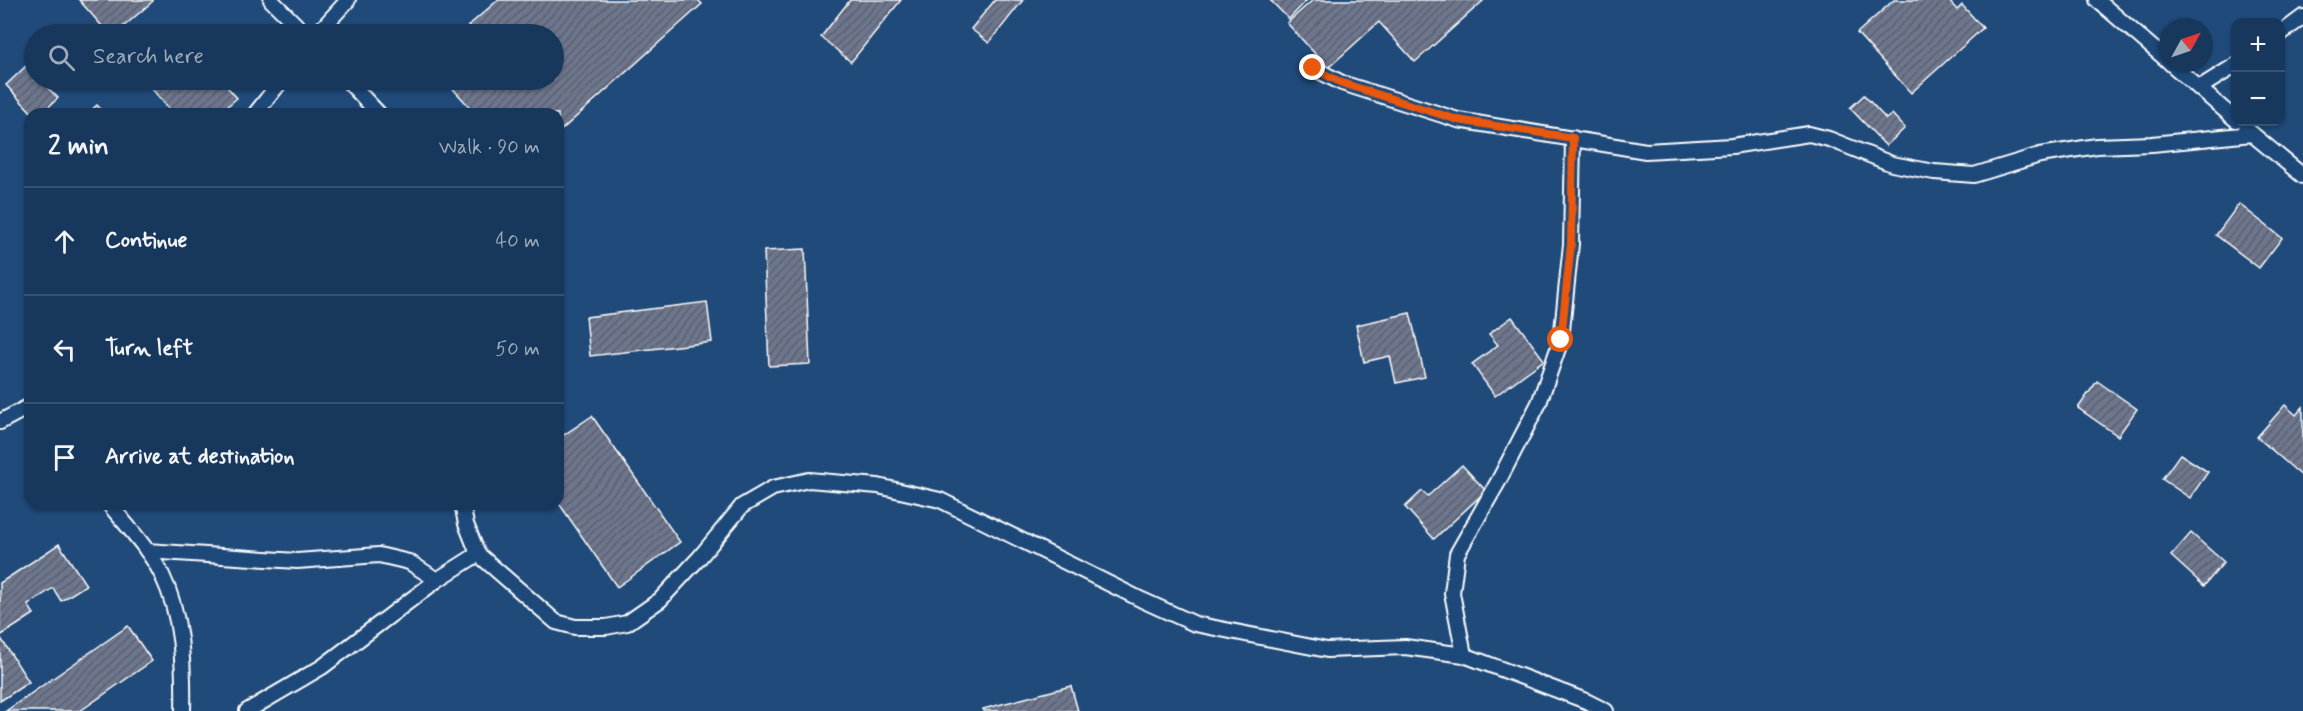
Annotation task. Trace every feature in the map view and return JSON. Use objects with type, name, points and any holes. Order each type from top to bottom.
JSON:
[{"type":"lane","points":[[271,0],[295,24]]},
{"type":"lane","points":[[326,24],[348,0]]},
{"type":"lane","points":[[2097,0],[2159,53]]},
{"type":"lane","points":[[2285,30],[2303,17]]},
{"type":"lane","points":[[1313,68],[1342,83],[1458,120],[1646,151],[1732,146],[1809,134],[1829,139],[1892,164],[1934,172],[1974,175],[2040,155],[2097,146],[2152,144],[2252,134]]},
{"type":"lane","points":[[2199,88],[2231,68]]},
{"type":"lane","points":[[2181,72],[2231,117]]},
{"type":"lane","points":[[260,108],[274,90]]},
{"type":"lane","points":[[356,90],[373,108]]},
{"type":"lane","points":[[2242,126],[2303,176]]},
{"type":"lane","points":[[1464,655],[1452,593],[1457,554],[1539,403],[1561,340],[1571,244],[1573,138]]},
{"type":"lane","points":[[0,422],[24,409]]},
{"type":"lane","points":[[463,510],[466,524],[478,554],[556,622],[575,627],[606,627],[627,623],[660,600],[700,557],[742,506],[773,488],[809,480],[878,486],[940,500],[1195,624],[1327,650],[1405,647],[1464,655],[1586,701],[1606,711]]},
{"type":"lane","points":[[114,510],[147,551],[162,575],[172,604],[184,664],[183,711]]},
{"type":"lane","points":[[147,551],[297,561],[379,555],[409,562],[437,580]]},
{"type":"lane","points":[[256,709],[322,667],[437,580],[478,554]]},
{"type":"building","points":[[79,0],[153,0],[127,24],[100,24]]},
{"type":"building","points":[[498,0],[698,0],[702,4],[564,128],[564,108],[471,108],[454,90],[564,90],[564,24],[470,24]]},
{"type":"building","points":[[850,0],[901,0],[851,62],[821,37]]},
{"type":"building","points":[[995,0],[1023,0],[989,43],[971,29]]},
{"type":"building","points":[[1270,0],[1307,0],[1289,19]]},
{"type":"building","points":[[1313,0],[1484,0],[1415,62],[1379,22],[1328,68],[1287,23]]},
{"type":"building","points":[[1894,0],[1948,0],[1957,10],[1962,5],[1983,28],[1911,93],[1857,33]]},
{"type":"building","points":[[24,68],[24,90],[50,90],[58,98],[47,108],[27,108],[6,85]]},
{"type":"building","points":[[153,90],[230,90],[237,98],[225,108],[169,108]]},
{"type":"building","points":[[1864,95],[1886,119],[1892,114],[1905,128],[1886,146],[1850,108]]},
{"type":"building","points":[[2239,204],[2282,238],[2259,268],[2216,235]]},
{"type":"building","points":[[805,249],[810,364],[769,366],[764,251]]},
{"type":"building","points":[[707,302],[712,342],[590,356],[586,317]]},
{"type":"building","points":[[1410,313],[1425,377],[1396,383],[1390,356],[1364,362],[1356,325]]},
{"type":"building","points":[[1512,317],[1544,360],[1495,396],[1472,364],[1498,345],[1489,334]]},
{"type":"building","points":[[2097,381],[2137,409],[2118,436],[2078,408]]},
{"type":"building","points":[[2285,405],[2296,415],[2303,407],[2303,477],[2257,437]]},
{"type":"building","points":[[592,416],[680,542],[617,587],[564,510],[564,435]]},
{"type":"building","points":[[2180,454],[2208,472],[2190,498],[2162,479]]},
{"type":"building","points":[[1462,465],[1486,491],[1434,539],[1405,507],[1422,491],[1428,496]]},
{"type":"building","points":[[2191,533],[2224,562],[2204,586],[2171,556]]},
{"type":"building","points":[[59,544],[86,585],[61,601],[53,588],[28,605],[34,614],[0,636],[0,583]]},
{"type":"building","points":[[128,626],[152,661],[80,711],[6,711]]},
{"type":"building","points":[[0,637],[29,682],[0,701]]},
{"type":"building","points":[[1071,686],[1078,711],[984,711],[983,709]]},
{"type":"route","points":[[1313,68],[1342,83],[1458,120],[1573,138],[1571,244],[1561,340]]}]
